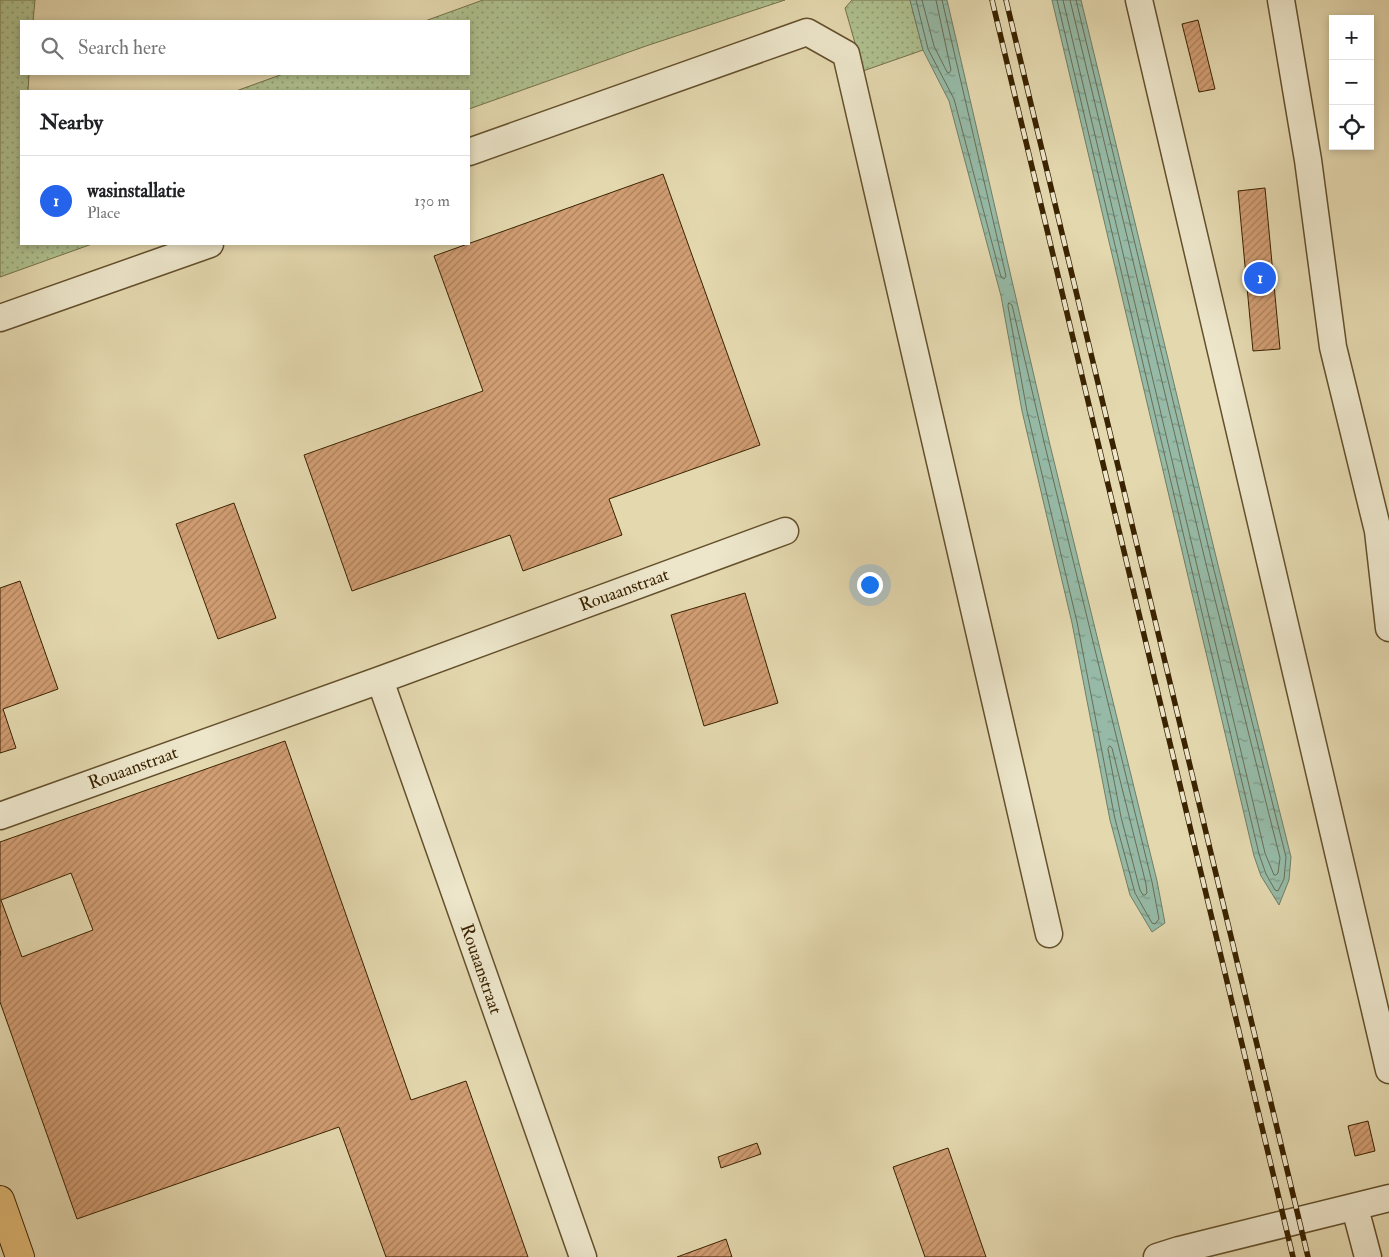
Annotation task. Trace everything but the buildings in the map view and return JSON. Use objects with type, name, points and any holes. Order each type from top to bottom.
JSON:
[{"type":"main road","points":[[0,1200],[20,1257]]},
{"type":"street","points":[[1140,0],[1389,1070]]},
{"type":"street","points":[[1281,0],[1308,160],[1333,347],[1378,532],[1389,628]]},
{"type":"street","points":[[470,152],[807,32],[846,54],[1049,934]]},
{"type":"street","points":[[0,318],[207,245]]},
{"type":"street","name":"Rouaanstraat","points":[[0,816],[380,680],[785,531]]},
{"type":"street","name":"Rouaanstraat","points":[[380,680],[583,1257]]},
{"type":"street","points":[[1157,1257],[1389,1198]]},
{"type":"street","points":[[1355,1208],[1368,1257]]},
{"type":"shaded area","points":[[0,0],[35,0],[33,20],[20,20],[20,75],[29,75],[28,90],[20,90],[20,245],[89,245],[0,277]]},
{"type":"shaded area","points":[[483,0],[785,0],[646,46],[470,109],[470,90],[239,90],[280,75],[470,75],[470,20],[428,20]]},
{"type":"shaded area","points":[[852,0],[910,0],[923,50],[863,71],[845,8]]},
{"type":"water","points":[[910,0],[947,0],[1050,445],[1157,881],[1165,923],[1152,932],[1130,895],[1110,820],[1072,623],[1022,411],[1001,296],[949,101],[923,50]]},
{"type":"water","points":[[1052,0],[1081,0],[1291,857],[1289,880],[1279,905],[1261,876],[1254,856]]},
{"type":"railway","points":[[992,0],[1293,1257]]},
{"type":"railway","points":[[1006,0],[1308,1257]]},
{"type":"place","name":"wasinstallatie","points":[[1260,278]]}]
